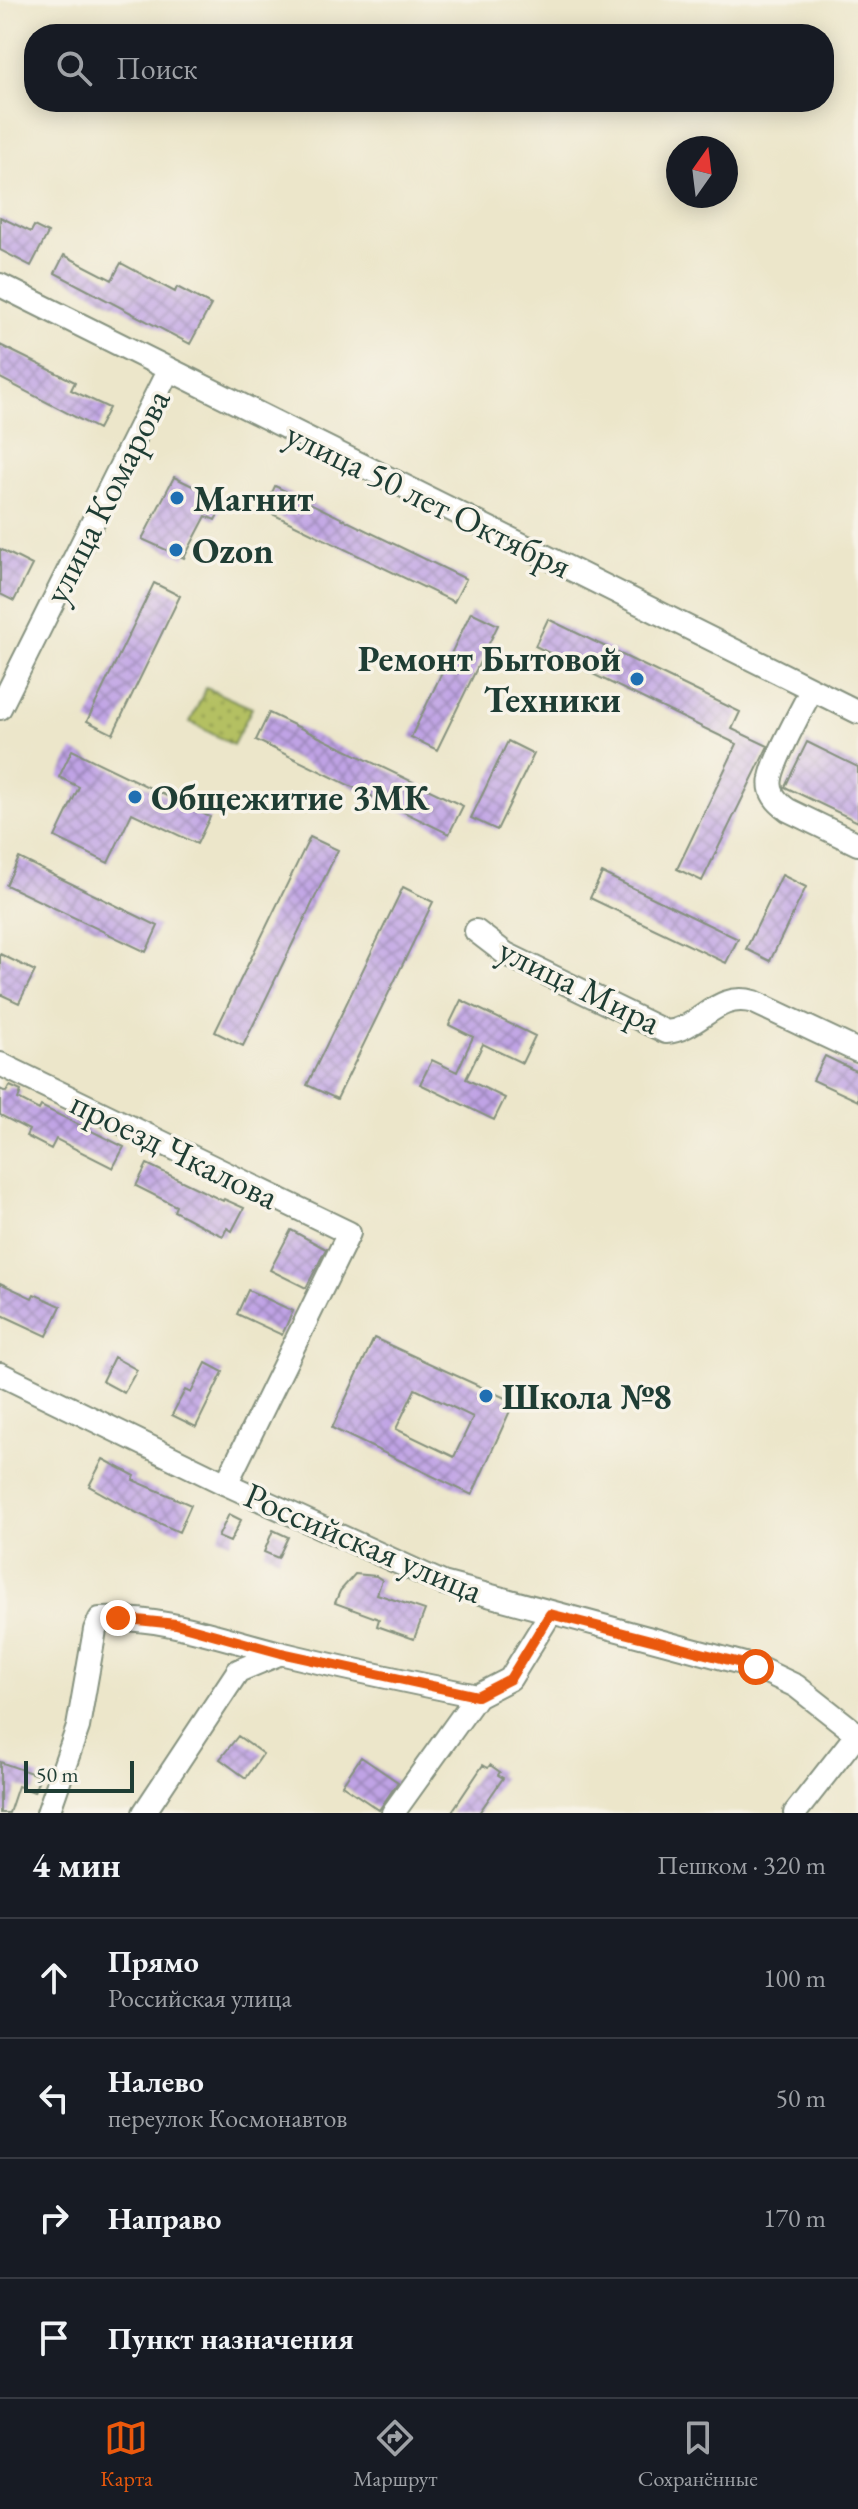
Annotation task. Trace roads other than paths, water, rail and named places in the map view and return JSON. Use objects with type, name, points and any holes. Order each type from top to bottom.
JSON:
[{"type":"street","name":"улица 50 лет Октября","points":[[0,285],[858,712]]},
{"type":"street","name":"улица Комарова","points":[[0,708],[169,369]]},
{"type":"street","points":[[812,689],[771,778],[772,794],[788,810],[858,844]]},
{"type":"street","name":"улица Мира","points":[[476,931],[506,954],[666,1032],[681,1030],[720,1005],[738,998],[754,1002],[858,1051]]},
{"type":"street","name":"проезд Чкалова","points":[[0,1064],[349,1233],[226,1484]]},
{"type":"street","name":"Российская улица","points":[[0,1374],[226,1484],[443,1583],[756,1667],[796,1686],[857,1734]]},
{"type":"street","points":[[393,1813],[477,1696],[510,1679],[550,1614]]},
{"type":"street","points":[[48,1813],[78,1727],[95,1630],[100,1619],[176,1624],[281,1653],[477,1696]]},
{"type":"street","points":[[144,1813],[238,1671],[281,1653]]},
{"type":"street","points":[[795,1813],[857,1734]]},
{"type":"place","name":"Магнит","points":[[177,498]]},
{"type":"place","name":"Ozon","points":[[176,550]]},
{"type":"place","name":"Ремонт Бытовой Техники","points":[[637,679]]},
{"type":"place","name":"Общежитие 3МК","points":[[135,797]]},
{"type":"place","name":"Школа №8","points":[[486,1396]]}]
